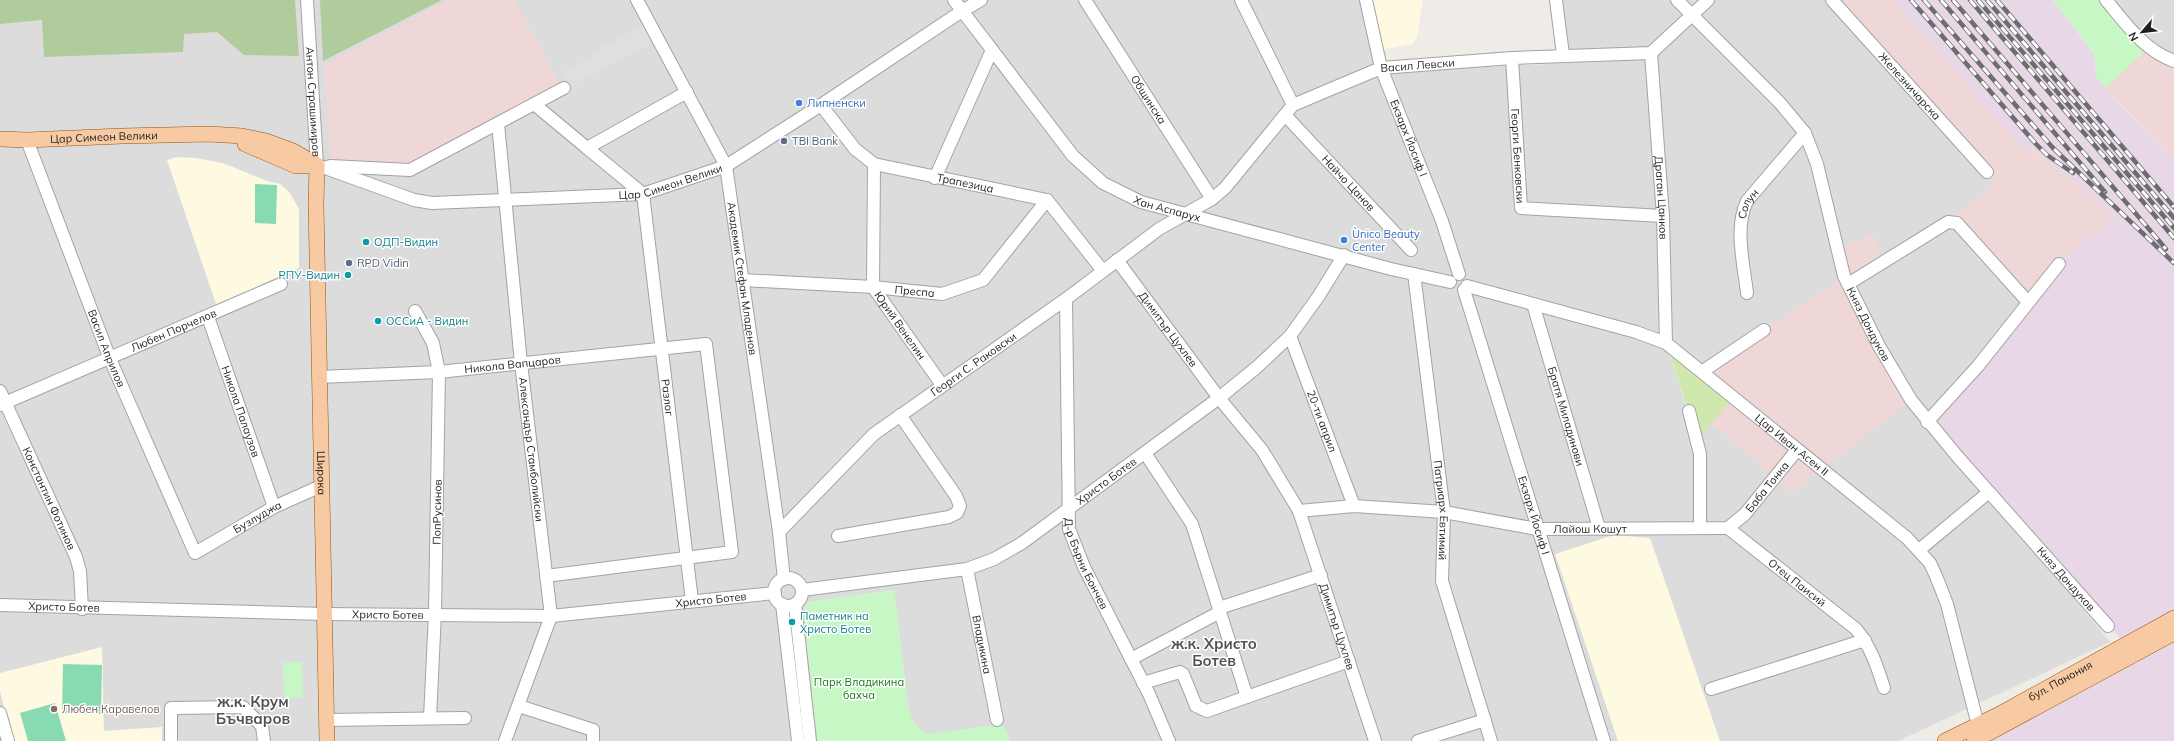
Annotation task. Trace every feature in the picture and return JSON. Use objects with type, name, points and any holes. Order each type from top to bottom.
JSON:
[{"type":"main road","name":"Цар Симеон Велики","points":[[0,139],[27,140],[209,134],[242,136],[266,141],[293,151],[317,166]]},
{"type":"main road","name":"Антон Страшимиров","points":[[316,204],[317,166]]},
{"type":"main road","name":"Широка","points":[[316,204],[327,741]]},
{"type":"main road","name":"бул. Панония","points":[[1945,741],[1979,736],[2001,721],[2174,618]]},
{"type":"main road","name":"бул. Панония","points":[[2001,721],[2174,633]]},
{"type":"street","name":"Антон Страшимиров","points":[[307,0],[317,166]]},
{"type":"street","name":"Академик Стефан Младенов","points":[[637,0],[726,166],[779,532],[784,579]]},
{"type":"street","name":"Хан Аспарух","points":[[954,0],[1073,156],[1086,169],[1121,193],[1141,202],[1184,214],[1414,274],[1454,278],[1452,287],[1456,291],[1466,288]]},
{"type":"street","name":"Цар Симеон Велики","points":[[317,166],[414,200],[453,203],[643,194],[726,166],[821,105],[962,10],[981,0]]},
{"type":"street","name":"Общинска","points":[[1085,0],[1212,199]]},
{"type":"street","name":"Найчо Цанов","points":[[1241,0],[1289,110],[1411,250]]},
{"type":"street","name":"Екзарх Йосиф I","points":[[1366,0],[1381,68],[1442,221],[1454,278]]},
{"type":"street","points":[[1556,0],[1563,56]]},
{"type":"street","name":"Княз Дондуков","points":[[1677,0],[1780,103],[1805,133],[1818,164],[1836,249],[1848,284],[1879,346],[1911,400],[1927,422],[2108,626]]},
{"type":"street","points":[[1650,53],[1708,0]]},
{"type":"street","name":"Железничарска","points":[[1832,0],[1899,77],[1987,172]]},
{"type":"street","points":[[2106,0],[2135,35],[2160,56],[2174,61]]},
{"type":"street","points":[[935,178],[992,50]]},
{"type":"street","name":"Васил Левски","points":[[1184,214],[1212,199],[1234,178],[1289,110],[1381,68],[1512,58],[1650,53]]},
{"type":"street","name":"Драган Цанков","points":[[1650,53],[1663,216],[1666,343]]},
{"type":"street","name":"Георги Бенковски","points":[[1512,58],[1521,208],[1663,216]]},
{"type":"street","points":[[317,166],[410,170],[564,88]]},
{"type":"street","points":[[587,148],[687,92]]},
{"type":"street","points":[[534,104],[643,194]]},
{"type":"street","name":"Трапезица","points":[[821,105],[855,149],[874,164],[935,178],[1047,200]]},
{"type":"street","name":"Александър Стамболийски","points":[[498,124],[504,200],[521,363],[551,616],[505,741]]},
{"type":"street","name":"Солун","points":[[1747,293],[1741,229],[1743,210],[1747,202],[1805,133]]},
{"type":"street","name":"Васил Априлов","points":[[27,140],[112,358],[195,552]]},
{"type":"street","name":"Юрий Венелин","points":[[874,164],[873,287],[942,385]]},
{"type":"street","name":"Разлог","points":[[643,194],[663,349],[692,601]]},
{"type":"street","points":[[1047,200],[1103,271]]},
{"type":"street","name":"Преспа","points":[[742,280],[873,287],[942,294],[983,280],[1047,200]]},
{"type":"street","name":"Георги С. Раковски","points":[[779,532],[874,434],[1066,299],[1159,229],[1184,214]]},
{"type":"street","points":[[1848,284],[1948,222],[1957,223],[2027,301]]},
{"type":"street","name":"Христо Ботев","points":[[802,590],[966,569],[994,559],[1022,543],[1219,398],[1257,367],[1290,336],[1318,297],[1344,255]]},
{"type":"street","name":"Димитър Цухлев","points":[[1117,260],[1219,398],[1262,450],[1299,511],[1375,741]]},
{"type":"street","points":[[1927,422],[1978,366],[2027,301],[2059,264]]},
{"type":"street","name":"Патриарх Евтимий","points":[[1414,274],[1444,512],[1442,581],[1491,741]]},
{"type":"street","name":"Любен Порчелов","points":[[2,400],[112,358],[281,284]]},
{"type":"street","name":"Екзарх Йосиф I","points":[[1466,288],[1537,529],[1604,741]]},
{"type":"street","name":"Цар Иван Асен II","points":[[1466,288],[1533,304],[1636,332],[1666,343],[1703,371],[1919,550],[1930,563],[1947,604],[1979,736]]},
{"type":"street","name":"Д-р Бърни Бончев","points":[[1066,299],[1069,529],[1084,567],[1143,683],[1169,741]]},
{"type":"street","name":"Братя Миладинови","points":[[1533,304],[1599,528]]},
{"type":"street","name":"ПопРусинов","points":[[415,311],[434,343],[439,372],[436,613],[430,718]]},
{"type":"street","name":"Никола Палаузов","points":[[208,317],[274,507]]},
{"type":"street","points":[[1703,371],[1764,330]]},
{"type":"street","name":"20-ти април","points":[[1290,336],[1354,506]]},
{"type":"street","name":"Никола Вапцаров","points":[[319,377],[439,372],[706,344],[732,552],[688,558]]},
{"type":"street","name":"Константин Фотинов","points":[[2,400],[76,557],[80,571],[82,609]]},
{"type":"street","points":[[1689,411],[1700,454],[1700,528]]},
{"type":"street","points":[[838,536],[949,517],[957,513],[960,506],[956,496],[900,415]]},
{"type":"street","name":"Баба Тонка","points":[[1732,525],[1797,450]]},
{"type":"street","points":[[1145,453],[1192,524],[1247,697]]},
{"type":"street","name":"Бузлуджа","points":[[195,552],[274,507],[321,486]]},
{"type":"street","points":[[1919,550],[1989,492]]},
{"type":"street","name":"Лайош Кошут","points":[[1299,511],[1354,506],[1444,512],[1537,529],[1700,528],[1732,525]]},
{"type":"street","name":"Отец Паисий","points":[[1732,525],[1856,629],[1874,655],[1884,688]]},
{"type":"street","points":[[546,576],[688,558]]},
{"type":"street","name":"Владикина","points":[[966,569],[997,720]]},
{"type":"street","points":[[1131,659],[1219,610],[1321,575]]},
{"type":"street","points":[[784,579],[794,579],[801,585],[802,590],[800,598],[795,604],[790,606],[782,604],[778,600],[775,593],[778,583],[784,579]]},
{"type":"street","name":"Христо Ботев","points":[[0,605],[82,609],[324,614],[436,613],[551,616],[775,593]]},
{"type":"street","points":[[782,604],[798,741]]},
{"type":"street","points":[[795,604],[810,741]]},
{"type":"street","points":[[1711,689],[1865,640]]},
{"type":"street","points":[[1143,683],[1180,672],[1183,674],[1196,706],[1208,711],[1349,661]]},
{"type":"street","points":[[519,706],[593,730],[593,741]]},
{"type":"street","points":[[171,741],[171,708],[243,707],[262,726],[264,741]]},
{"type":"street","points":[[0,713],[8,741]]},
{"type":"street","points":[[327,720],[465,718]]},
{"type":"street","points":[[1418,741],[1485,720]]},
{"type":"shaded area","points":[[0,0],[1363,0],[1385,72],[1648,59],[1665,342],[1697,439],[1711,423],[1792,492],[1910,400],[1764,330],[1703,371],[1666,343],[1651,53],[1563,55],[1556,0],[1832,0],[1995,182],[2027,301],[1928,422],[2110,642],[1898,741],[1010,741],[1002,724],[931,734],[923,732],[913,723],[908,705],[894,590],[808,602],[803,614],[818,741],[0,741]]},
{"type":"shaded area","points":[[447,0],[515,0],[562,89],[413,169],[331,164],[324,65]]},
{"type":"shaded area","points":[[1372,0],[1423,0],[1417,37],[1412,44],[1382,50]]},
{"type":"shaded area","points":[[1832,0],[1893,0],[2026,152],[2031,149],[2095,198],[2115,217],[2059,264],[2027,301],[1948,222],[1995,182]]},
{"type":"shaded area","points":[[1893,0],[2053,0],[2094,54],[2096,76],[2125,110],[2174,161],[2174,741],[1983,741],[2126,645],[1927,422],[2059,264],[2115,217],[2095,198],[2032,149],[2026,153]]},
{"type":"shaded area","points":[[2106,0],[2174,0],[2174,61],[2159,56]]},
{"type":"shaded area","points":[[644,25],[653,43],[568,88],[560,73],[590,57],[589,54]]},
{"type":"shaded area","points":[[2149,47],[2174,61],[2174,161],[2106,88]]},
{"type":"shaded area","points":[[177,157],[196,158],[223,163],[267,181],[280,184],[290,193],[299,209],[299,268],[216,304],[167,160]]},
{"type":"shaded area","points":[[1874,234],[1883,263],[1849,284],[1911,400],[1792,492],[1711,423],[1733,397],[1703,371],[1844,276],[1836,249]]},
{"type":"shaded area","points":[[1614,535],[1650,538],[1720,741],[1618,741],[1555,554]]},
{"type":"shaded area","name":"Любен Каравелов","points":[[102,647],[104,731],[162,727],[162,741],[13,741],[0,692],[0,673]]},
{"type":"green space","points":[[0,0],[295,0],[299,56],[244,55],[217,32],[184,34],[183,52],[44,57],[42,20],[0,24]]},
{"type":"green space","points":[[320,0],[442,0],[323,61]]},
{"type":"green space","points":[[2053,0],[2106,0],[2149,47],[2106,88],[2096,76],[2094,53]]},
{"type":"green space","points":[[255,184],[277,185],[276,224],[255,223]]},
{"type":"green space","points":[[1666,343],[1733,397],[1698,440]]},
{"type":"green space","name":"Парк Владикина бахча","points":[[894,590],[908,705],[912,720],[917,727],[926,733],[931,734],[1003,724],[1010,741],[818,741],[803,614],[808,602]]},
{"type":"green space","points":[[302,662],[303,697],[284,698],[283,663]]},
{"type":"green space","points":[[63,664],[102,665],[101,714],[62,713]]},
{"type":"green space","points":[[55,703],[66,741],[28,741],[20,713]]},
{"type":"railway","points":[[1911,0],[2036,144],[2047,155],[2073,173]]},
{"type":"railway","points":[[1924,0],[2053,148],[2174,263]]},
{"type":"railway","points":[[1941,0],[2105,192]]},
{"type":"railway","points":[[1953,0],[2166,249]]},
{"type":"railway","points":[[1970,0],[2174,238]]},
{"type":"railway","points":[[1978,0],[2174,228]]},
{"type":"railway","points":[[1987,0],[2174,218]]},
{"type":"railway","points":[[1997,0],[2174,207]]},
{"type":"place","name":"Липненски","points":[[799,103]]},
{"type":"place","name":"TBI Bank","points":[[784,141]]},
{"type":"place","name":"Ùnico Beauty Center","points":[[1344,240]]},
{"type":"place","name":"ОДП-Видин","points":[[366,242]]},
{"type":"place","name":"RPD Vidin","points":[[349,263]]},
{"type":"place","name":"РПУ-Видин","points":[[348,275]]},
{"type":"place","name":"ОССиА - Видин","points":[[378,321]]},
{"type":"place","name":"Паметник на Христо Ботев","points":[[792,622]]},
{"type":"place","name":"Любен Каравелов","points":[[54,709]]},
{"type":"district","name":"ж.к. Христо Ботев","points":[[1214,652]]},
{"type":"district","name":"ж.к. Крум Бъчваров","points":[[253,710]]}]
